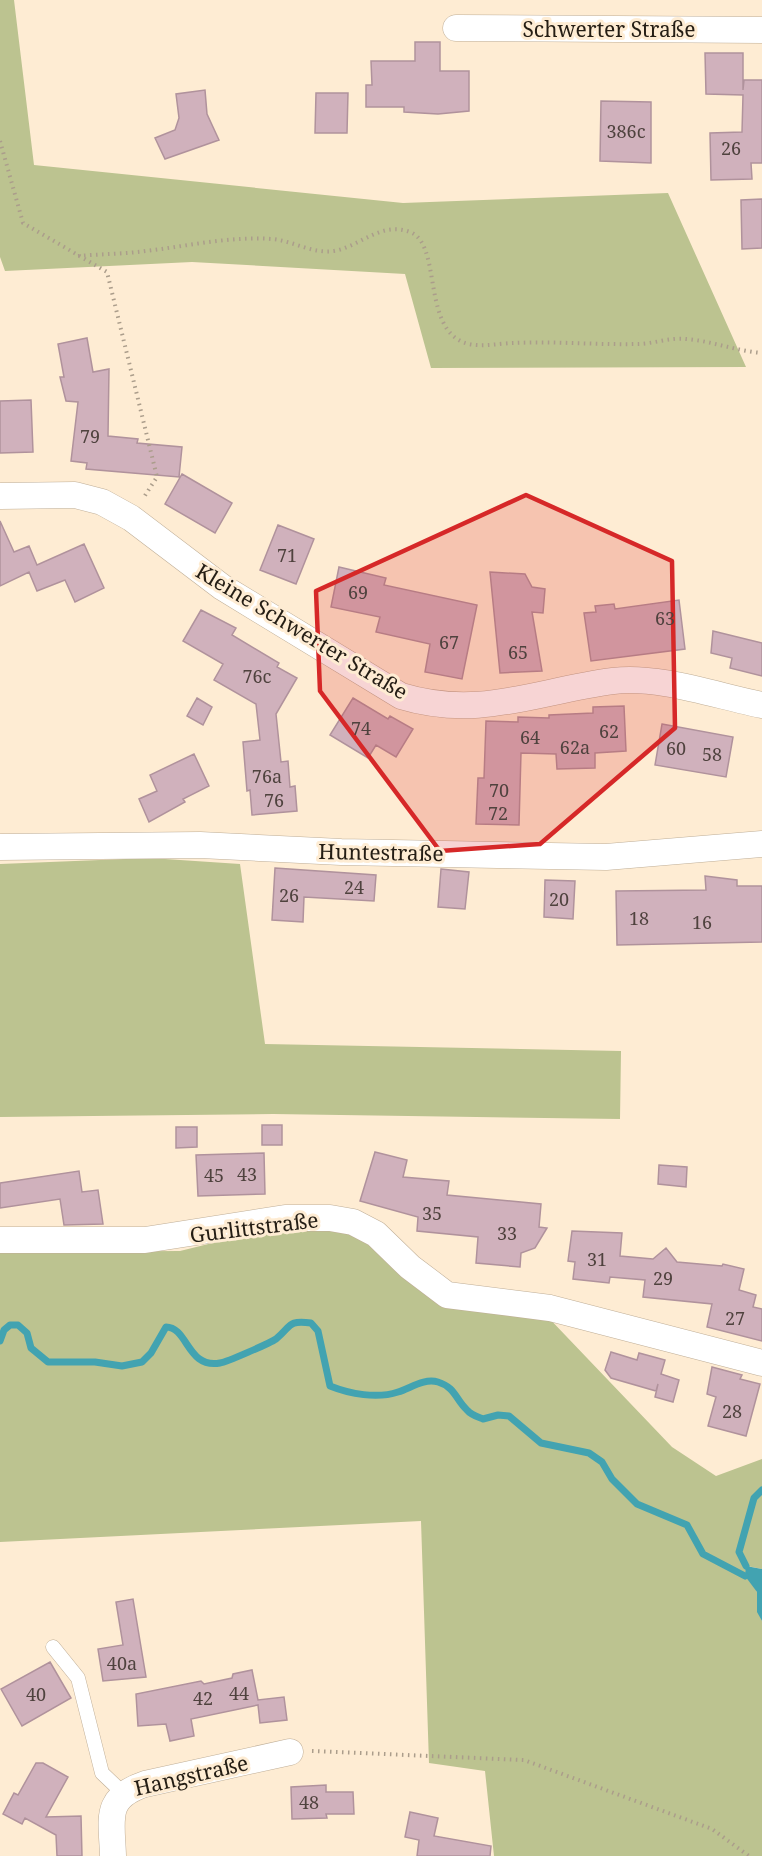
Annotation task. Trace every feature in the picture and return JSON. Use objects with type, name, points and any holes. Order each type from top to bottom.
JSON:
[{"type":"street","name":"Schwerter Straße","points":[[456,28],[762,30]]},
{"type":"street","name":"Kleine Schwerter Straße","points":[[0,496],[75,495],[102,502],[131,518],[232,593],[401,696],[428,704],[457,707],[486,706],[615,681],[657,683],[762,705]]},
{"type":"street","name":"Huntestraße","points":[[0,847],[200,845],[341,852],[606,857],[762,844]]},
{"type":"street","name":"Gurlittstraße","points":[[0,1240],[145,1240],[285,1218],[330,1218],[353,1222],[376,1234],[410,1267],[447,1295],[550,1308],[762,1363]]},
{"type":"street","name":"Hangstraße","points":[[113,1856],[112,1810],[123,1793],[145,1784],[290,1752]]},
{"type":"lane","points":[[53,1647],[78,1678],[102,1773],[123,1793]]},
{"type":"path","points":[[0,141],[23,223],[107,272],[157,477],[131,518]]},
{"type":"path","points":[[78,256],[146,251],[207,242],[274,239],[324,252],[350,248],[374,232],[396,229],[412,232],[422,244],[432,274],[436,307],[444,328],[459,340],[471,345],[518,342],[653,344],[684,338],[762,353]]},
{"type":"path","points":[[290,1752],[418,1754],[524,1760],[712,1829],[749,1856]]},
{"type":"highlighted area","points":[[526,495],[672,561],[675,728],[540,844],[440,851],[320,691],[316,591]]},
{"type":"green space","points":[[0,0],[14,0],[34,165],[403,203],[668,193],[746,367],[431,368],[405,274],[192,262],[5,271],[0,257]]},
{"type":"green space","points":[[150,858],[240,864],[265,1044],[621,1051],[620,1119],[273,1114],[0,1117],[0,864]]},
{"type":"green space","points":[[286,1225],[353,1230],[444,1301],[545,1314],[672,1447],[716,1476],[762,1459],[762,1569],[747,1566],[757,1592],[758,1612],[762,1621],[762,1856],[494,1856],[485,1771],[429,1763],[421,1521],[0,1542],[0,1252],[180,1251]]},
{"type":"water","points":[[746,1566],[762,1569],[762,1621],[757,1612],[757,1592],[745,1576]]},
{"type":"building","points":[[415,42],[440,42],[440,71],[469,71],[469,111],[438,114],[404,112],[404,107],[366,107],[366,85],[372,85],[371,61],[415,61]]},
{"type":"building","points":[[705,53],[743,53],[743,90],[744,80],[762,80],[762,163],[751,163],[752,179],[711,180],[710,133],[742,132],[743,95],[706,94]]},
{"type":"building","points":[[205,90],[207,114],[219,140],[165,159],[155,138],[175,130],[179,118],[176,94]]},
{"type":"building","points":[[316,93],[348,93],[347,133],[315,133]]},
{"type":"building","points":[[601,101],[651,102],[651,163],[600,161]]},
{"type":"building","points":[[762,199],[762,248],[742,249],[741,200]]},
{"type":"building","points":[[87,338],[93,372],[109,369],[108,436],[138,439],[137,443],[182,447],[179,477],[86,469],[87,463],[71,461],[78,402],[66,401],[60,377],[64,377],[58,344]]},
{"type":"building","points":[[31,400],[33,452],[0,453],[0,401]]},
{"type":"building","points":[[182,474],[232,503],[215,533],[165,504]]},
{"type":"building","points":[[0,521],[14,552],[29,546],[37,565],[84,544],[104,588],[75,602],[65,580],[37,591],[29,572],[0,586]]},
{"type":"building","points":[[278,525],[314,539],[296,584],[260,570]]},
{"type":"building","points":[[339,567],[386,578],[384,585],[477,605],[462,679],[425,672],[430,644],[376,632],[380,617],[331,607]]},
{"type":"building","points":[[490,572],[525,574],[532,587],[545,589],[543,613],[532,612],[542,671],[500,673]]},
{"type":"building","points":[[679,600],[685,649],[591,661],[584,613],[596,612],[595,606],[614,604],[615,609]]},
{"type":"building","points":[[201,610],[236,628],[232,635],[279,663],[277,667],[297,678],[276,714],[281,762],[288,761],[290,787],[295,786],[297,811],[252,815],[250,790],[247,791],[243,742],[260,740],[256,704],[214,680],[223,664],[183,641]]},
{"type":"building","points":[[713,631],[762,643],[762,676],[730,668],[732,658],[711,653]]},
{"type":"building","points":[[197,698],[212,707],[203,725],[187,716]]},
{"type":"building","points":[[353,698],[388,719],[390,716],[413,729],[396,757],[376,745],[368,758],[330,735]]},
{"type":"building","points":[[624,706],[626,751],[595,753],[595,768],[557,769],[556,754],[521,753],[519,825],[476,824],[478,778],[484,778],[486,721],[518,722],[518,717],[549,718],[549,715],[593,713],[593,707]]},
{"type":"building","points":[[662,724],[733,737],[726,777],[655,765]]},
{"type":"building","points":[[194,754],[209,786],[183,799],[185,802],[149,822],[139,799],[157,791],[150,775]]},
{"type":"building","points":[[275,868],[376,875],[374,901],[304,897],[303,922],[272,920]]},
{"type":"building","points":[[441,869],[469,872],[465,909],[438,907]]},
{"type":"building","points":[[705,876],[737,880],[737,886],[762,886],[762,942],[617,945],[616,891],[706,890]]},
{"type":"building","points":[[545,880],[575,881],[573,919],[544,917]]},
{"type":"building","points":[[262,1125],[282,1125],[282,1145],[262,1145]]},
{"type":"building","points":[[176,1127],[197,1127],[197,1147],[176,1148]]},
{"type":"building","points":[[375,1152],[407,1160],[403,1177],[449,1181],[447,1195],[541,1204],[539,1227],[547,1228],[535,1248],[521,1253],[520,1267],[476,1263],[478,1237],[417,1231],[418,1217],[360,1201]]},
{"type":"building","points":[[264,1153],[265,1194],[198,1196],[196,1155]]},
{"type":"building","points":[[659,1165],[687,1167],[686,1187],[658,1184]]},
{"type":"building","points":[[79,1171],[82,1192],[98,1190],[103,1224],[64,1225],[60,1199],[0,1208],[0,1183]]},
{"type":"building","points":[[572,1231],[622,1233],[620,1256],[653,1259],[666,1248],[677,1262],[722,1266],[723,1264],[744,1269],[739,1290],[756,1295],[753,1307],[762,1309],[762,1341],[707,1327],[712,1304],[643,1297],[645,1280],[610,1277],[609,1283],[573,1279],[575,1262],[568,1261]]},
{"type":"building","points":[[611,1352],[637,1360],[639,1353],[665,1360],[661,1374],[679,1380],[673,1402],[655,1397],[658,1384],[656,1391],[611,1378],[605,1370]]},
{"type":"building","points":[[712,1367],[742,1375],[740,1379],[760,1384],[746,1436],[708,1426],[716,1397],[707,1394]]},
{"type":"building","points":[[133,1599],[146,1677],[103,1681],[98,1649],[123,1645],[116,1602]]},
{"type":"building","points":[[50,1662],[71,1698],[22,1726],[1,1689]]},
{"type":"building","points":[[252,1670],[258,1700],[284,1697],[287,1720],[260,1723],[258,1705],[191,1719],[194,1736],[170,1741],[166,1724],[138,1726],[136,1694],[201,1681],[204,1684],[232,1678],[233,1674]]},
{"type":"building","points":[[36,1763],[43,1763],[68,1777],[46,1817],[81,1816],[82,1856],[57,1856],[56,1835],[25,1818],[22,1824],[3,1814],[14,1793],[18,1795]]},
{"type":"building","points":[[326,1785],[326,1792],[353,1792],[354,1814],[326,1814],[327,1818],[292,1819],[291,1787]]},
{"type":"building","points":[[410,1812],[438,1818],[434,1836],[491,1846],[490,1856],[417,1856],[419,1840],[405,1837]]},
{"type":"waterway","points":[[0,1341],[4,1330],[10,1325],[18,1325],[27,1333],[31,1348],[48,1362],[95,1362],[122,1366],[142,1362],[151,1353],[166,1327],[179,1333],[201,1360],[220,1363],[276,1339],[294,1323],[311,1323],[318,1331],[330,1386],[355,1393],[381,1395],[428,1381],[444,1384],[475,1416],[483,1419],[498,1415],[509,1416],[541,1443],[589,1453],[602,1462],[612,1479],[637,1504],[687,1525],[703,1554],[745,1576]]},
{"type":"waterway","points":[[746,1566],[739,1552],[754,1498],[762,1490]]}]
